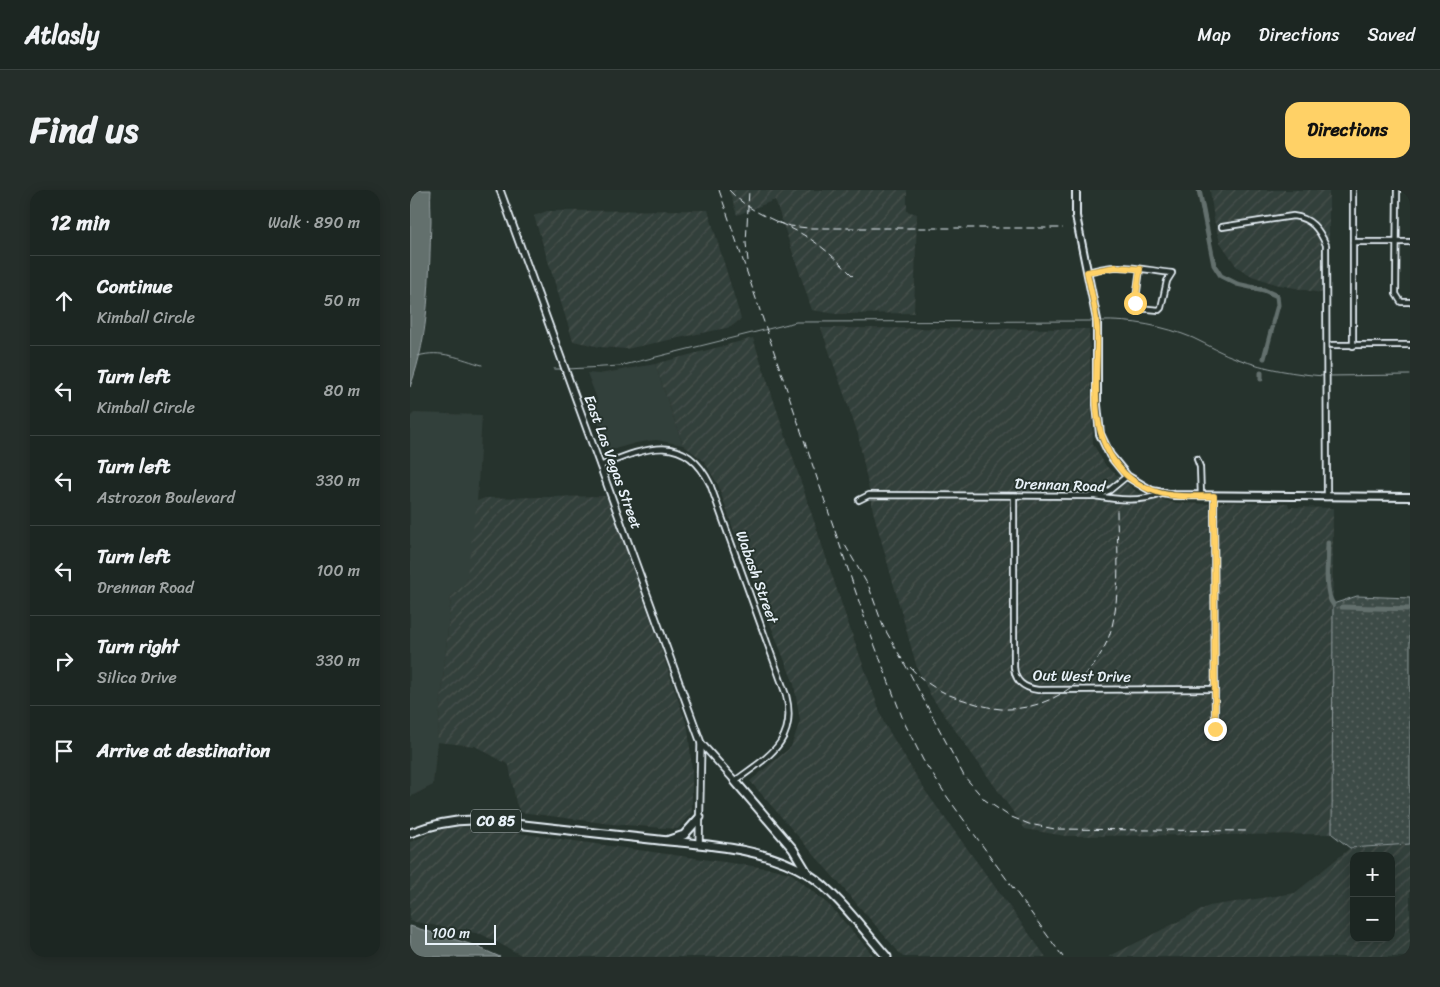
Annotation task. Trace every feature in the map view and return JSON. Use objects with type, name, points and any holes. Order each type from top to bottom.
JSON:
[{"type":"main road","points":[[1076,190],[1076,214],[1095,310],[1097,330],[1096,405],[1098,426],[1105,447],[1127,476],[1143,486],[1162,494]]},
{"type":"main road","name":"Drennan Road","points":[[1162,494],[1201,496],[1410,497]]},
{"type":"main road","points":[[735,781],[794,849],[808,874]]},
{"type":"main road","points":[[666,841],[684,834],[700,817]]},
{"type":"main road","name":"CO 85","points":[[410,833],[452,820],[480,820],[699,844],[762,856],[787,864],[808,874],[825,888],[886,957]]},
{"type":"street","name":"East Las Vegas Street","points":[[500,190],[701,742],[699,844]]},
{"type":"street","points":[[1353,190],[1354,346]]},
{"type":"street","points":[[1397,190],[1397,298],[1400,302],[1410,302]]},
{"type":"street","points":[[1222,227],[1293,216],[1302,217],[1312,223],[1321,234],[1326,245],[1326,497]]},
{"type":"street","points":[[1353,242],[1410,242]]},
{"type":"street","points":[[1087,272],[1116,267],[1140,269],[1172,274],[1167,281],[1160,310],[1138,308],[1135,306],[1140,269]]},
{"type":"street","points":[[1332,345],[1410,345]]},
{"type":"street","name":"Wabash Street","points":[[600,466],[643,450],[670,449],[684,454],[696,463],[706,475],[710,484],[790,710],[788,728],[782,741],[768,756],[735,781]]},
{"type":"street","points":[[1197,460],[1200,467],[1201,496]]},
{"type":"street","points":[[1095,496],[1110,490],[1127,476]]},
{"type":"street","name":"Drennan Road","points":[[859,500],[869,496],[1095,496],[1111,499],[1148,499],[1162,494]]},
{"type":"street","name":"Out West Drive","points":[[1014,496],[1014,667],[1015,675],[1019,682],[1028,688],[1038,690],[1215,689]]},
{"type":"street","points":[[1214,496],[1215,729]]},
{"type":"street","name":"East Las Vegas Street","points":[[701,742],[735,781]]},
{"type":"shaded area","points":[[410,190],[431,190],[431,221],[429,284],[425,326],[417,367],[410,387]]},
{"type":"shaded area","points":[[729,190],[907,190],[907,211],[917,214],[914,313],[836,314],[812,310],[775,200],[737,215]]},
{"type":"shaded area","points":[[1210,190],[1329,190],[1329,292],[1320,293],[1275,284],[1252,276],[1237,267],[1220,242],[1214,220]]},
{"type":"shaded area","points":[[708,210],[741,319],[731,327],[626,349],[600,347],[573,341],[534,216],[547,211]]},
{"type":"shaded area","points":[[821,328],[1089,329],[1093,444],[1106,466],[1137,492],[1174,503],[1288,503],[1289,507],[1333,508],[1332,834],[1065,836],[1025,829],[931,696],[917,668],[873,511],[858,434]]},
{"type":"shaded area","points":[[753,338],[847,620],[884,723],[926,792],[1046,957],[903,957],[750,781],[791,747],[800,721],[794,684],[738,543],[718,485],[704,461],[683,445],[655,364]]},
{"type":"shaded area","points":[[655,364],[683,445],[656,440],[636,443],[608,451],[595,413],[597,399],[587,373],[599,374]]},
{"type":"shaded area","points":[[414,413],[482,415],[475,539],[466,583],[451,597],[433,785],[410,797],[410,417]]},
{"type":"shaded area","points":[[606,496],[613,510],[688,728],[692,769],[692,812],[678,829],[611,824],[520,812],[516,803],[509,765],[475,746],[437,742],[451,597],[466,582],[477,501],[485,498]]},
{"type":"shaded area","points":[[1357,596],[1410,598],[1410,844],[1350,848],[1332,834],[1333,604]]},
{"type":"shaded area","points":[[448,826],[482,828],[774,869],[792,874],[830,906],[875,957],[525,957],[481,934],[410,921],[410,842]]},
{"type":"shaded area","points":[[1410,844],[1410,957],[1108,957],[1209,906],[1295,893],[1350,848]]},
{"type":"shaded area","points":[[410,926],[473,945],[500,957],[410,957]]},
{"type":"waterway","points":[[1199,190],[1214,265],[1221,276],[1237,284],[1264,290],[1277,296],[1278,305],[1273,323]]},
{"type":"waterway","points":[[568,369],[620,366],[796,322],[1093,321]]},
{"type":"waterway","points":[[1100,321],[1135,323],[1159,327],[1193,338],[1227,355],[1259,366],[1324,376]]},
{"type":"waterway","points":[[1264,358],[1272,328]]},
{"type":"waterway","points":[[418,356],[443,354],[482,365]]},
{"type":"waterway","points":[[554,369],[561,369]]},
{"type":"waterway","points":[[1261,373],[1261,379]]},
{"type":"waterway","points":[[1328,376],[1410,375]]},
{"type":"waterway","points":[[1328,543],[1327,584],[1333,604]]},
{"type":"waterway","points":[[1342,607],[1410,609]]},
{"type":"railway","points":[[719,190],[867,625],[904,722],[923,760],[948,798],[1063,957]]},
{"type":"railway","points":[[729,190],[755,211],[816,243],[853,276]]},
{"type":"railway","points":[[748,261],[746,243],[749,190]]},
{"type":"railway","points":[[775,222],[808,228],[1063,228]]},
{"type":"railway","points":[[910,667],[928,683],[956,698],[1001,709],[1035,705],[1066,691],[1079,681],[1100,654],[1108,639],[1112,625],[1118,574],[1117,507]]},
{"type":"railway","points":[[845,545],[869,587],[883,626],[964,776],[985,800],[1009,816],[1029,824],[1055,829],[1248,831]]},
{"type":"route","points":[[1135,303],[1140,269],[1116,267],[1087,272],[1097,320],[1096,405],[1098,426],[1102,440],[1110,455],[1122,471],[1134,481],[1162,494],[1214,496],[1215,729]]}]
